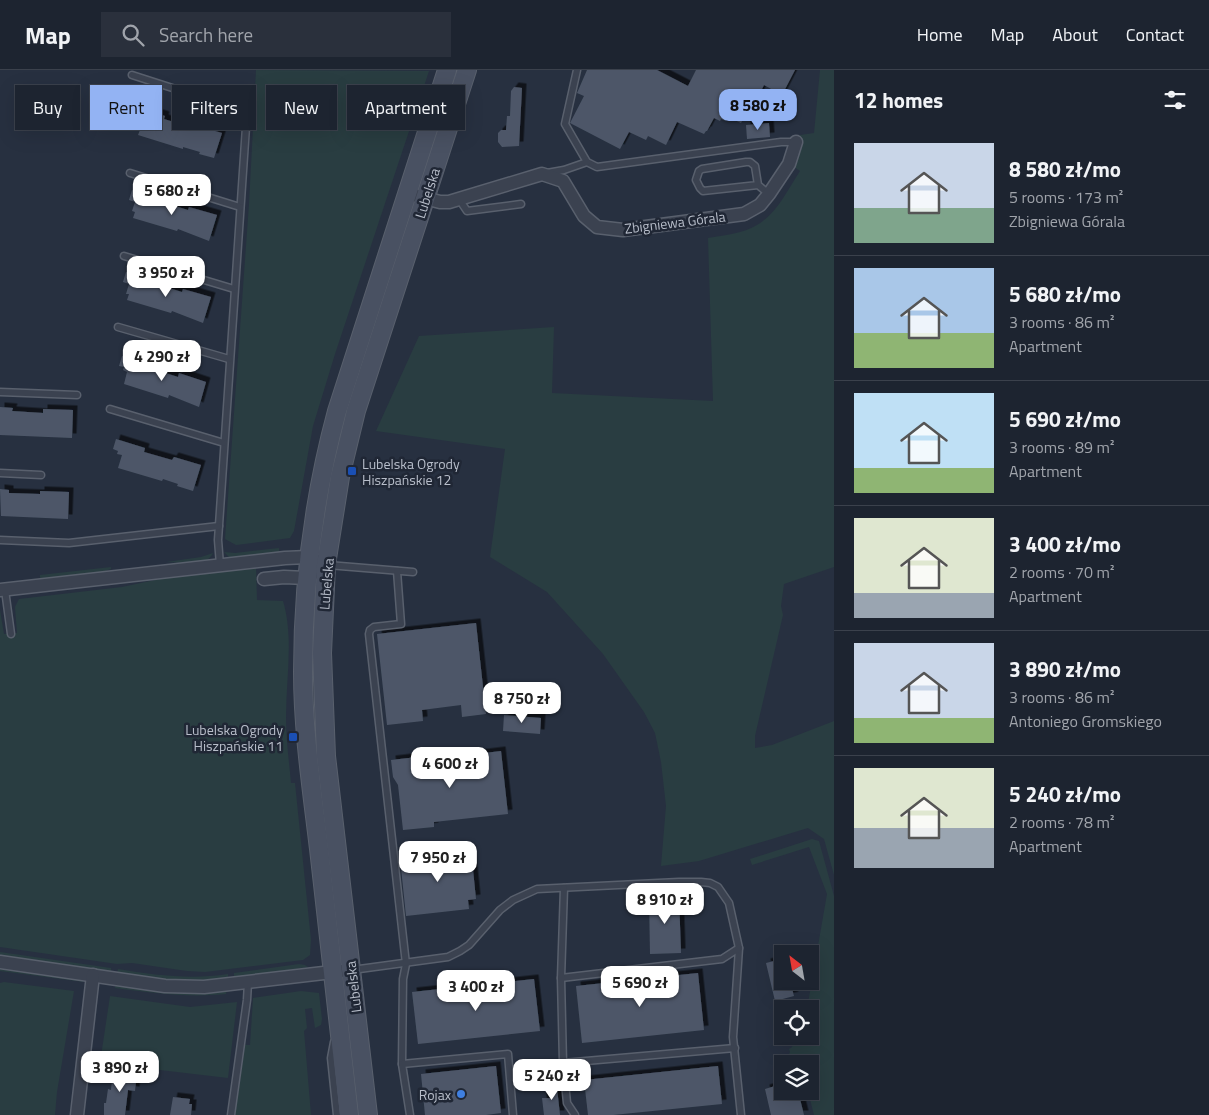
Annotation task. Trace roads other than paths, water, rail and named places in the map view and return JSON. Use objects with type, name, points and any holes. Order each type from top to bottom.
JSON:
[{"type":"main road","name":"Lubelska","points":[[349,1115],[311,782],[303,674],[306,578],[316,503],[328,443],[406,193],[447,70]]},
{"type":"main road","name":"Lubelska","points":[[368,1115],[326,756],[322,628],[326,565],[340,477],[356,411],[467,70]]},
{"type":"main road","points":[[311,782],[321,786],[329,780]]},
{"type":"street","name":"Zbigniewa Górala","points":[[542,174],[563,181],[584,216],[597,227],[623,230],[744,214],[760,205],[769,194],[789,164],[796,142]]},
{"type":"street","points":[[406,193],[425,199],[449,202],[542,174]]},
{"type":"street","points":[[3,590],[285,558],[308,557],[326,565]]},
{"type":"street","points":[[264,579],[284,577],[306,578],[326,565]]},
{"type":"street","points":[[0,962],[165,986],[204,987],[351,970]]},
{"type":"street","points":[[77,1115],[92,976]]},
{"type":"lane","points":[[577,70],[565,124],[587,162],[598,167],[781,142],[796,142]]},
{"type":"lane","points":[[132,75],[247,112],[218,540],[220,565]]},
{"type":"lane","points":[[542,174],[564,170],[587,162]]},
{"type":"lane","points":[[758,185],[708,191],[700,188],[696,180],[702,168],[746,162],[755,166],[758,185],[769,194]]},
{"type":"lane","points":[[130,172],[240,207]]},
{"type":"lane","points":[[459,199],[467,212],[521,204]]},
{"type":"lane","points":[[124,256],[234,289]]},
{"type":"lane","points":[[118,327],[229,359]]},
{"type":"lane","points":[[0,392],[77,395]]},
{"type":"lane","points":[[110,409],[224,443]]},
{"type":"lane","points":[[0,474],[41,475]]},
{"type":"lane","points":[[0,540],[69,543],[219,526]]},
{"type":"lane","points":[[326,565],[412,572]]},
{"type":"lane","points":[[397,571],[401,624],[374,627],[370,630],[369,634],[406,964],[403,980],[402,1064],[410,1115]]},
{"type":"lane","points":[[3,590],[10,634]]},
{"type":"lane","points":[[351,970],[448,957],[460,951],[477,937],[500,910],[513,900],[537,889],[679,882],[710,883],[718,887],[729,903],[739,948],[734,1037],[741,1115]]},
{"type":"lane","points":[[564,888],[561,978],[563,1063],[567,1103],[575,1115]]},
{"type":"lane","points":[[561,978],[722,960],[739,948]]},
{"type":"lane","points":[[231,1115],[248,982]]},
{"type":"lane","points":[[337,1115],[331,1058],[338,1024]]},
{"type":"lane","points":[[563,1063],[735,1048]]},
{"type":"lane","points":[[402,1064],[508,1054],[513,1115]]},
{"type":"place","name":"Lubelska Ogrody Hiszpańskie 12","points":[[352,471]]},
{"type":"place","name":"Lubelska Ogrody Hiszpańskie 11","points":[[293,737]]},
{"type":"place","name":"Rojax","points":[[461,1094]]}]
